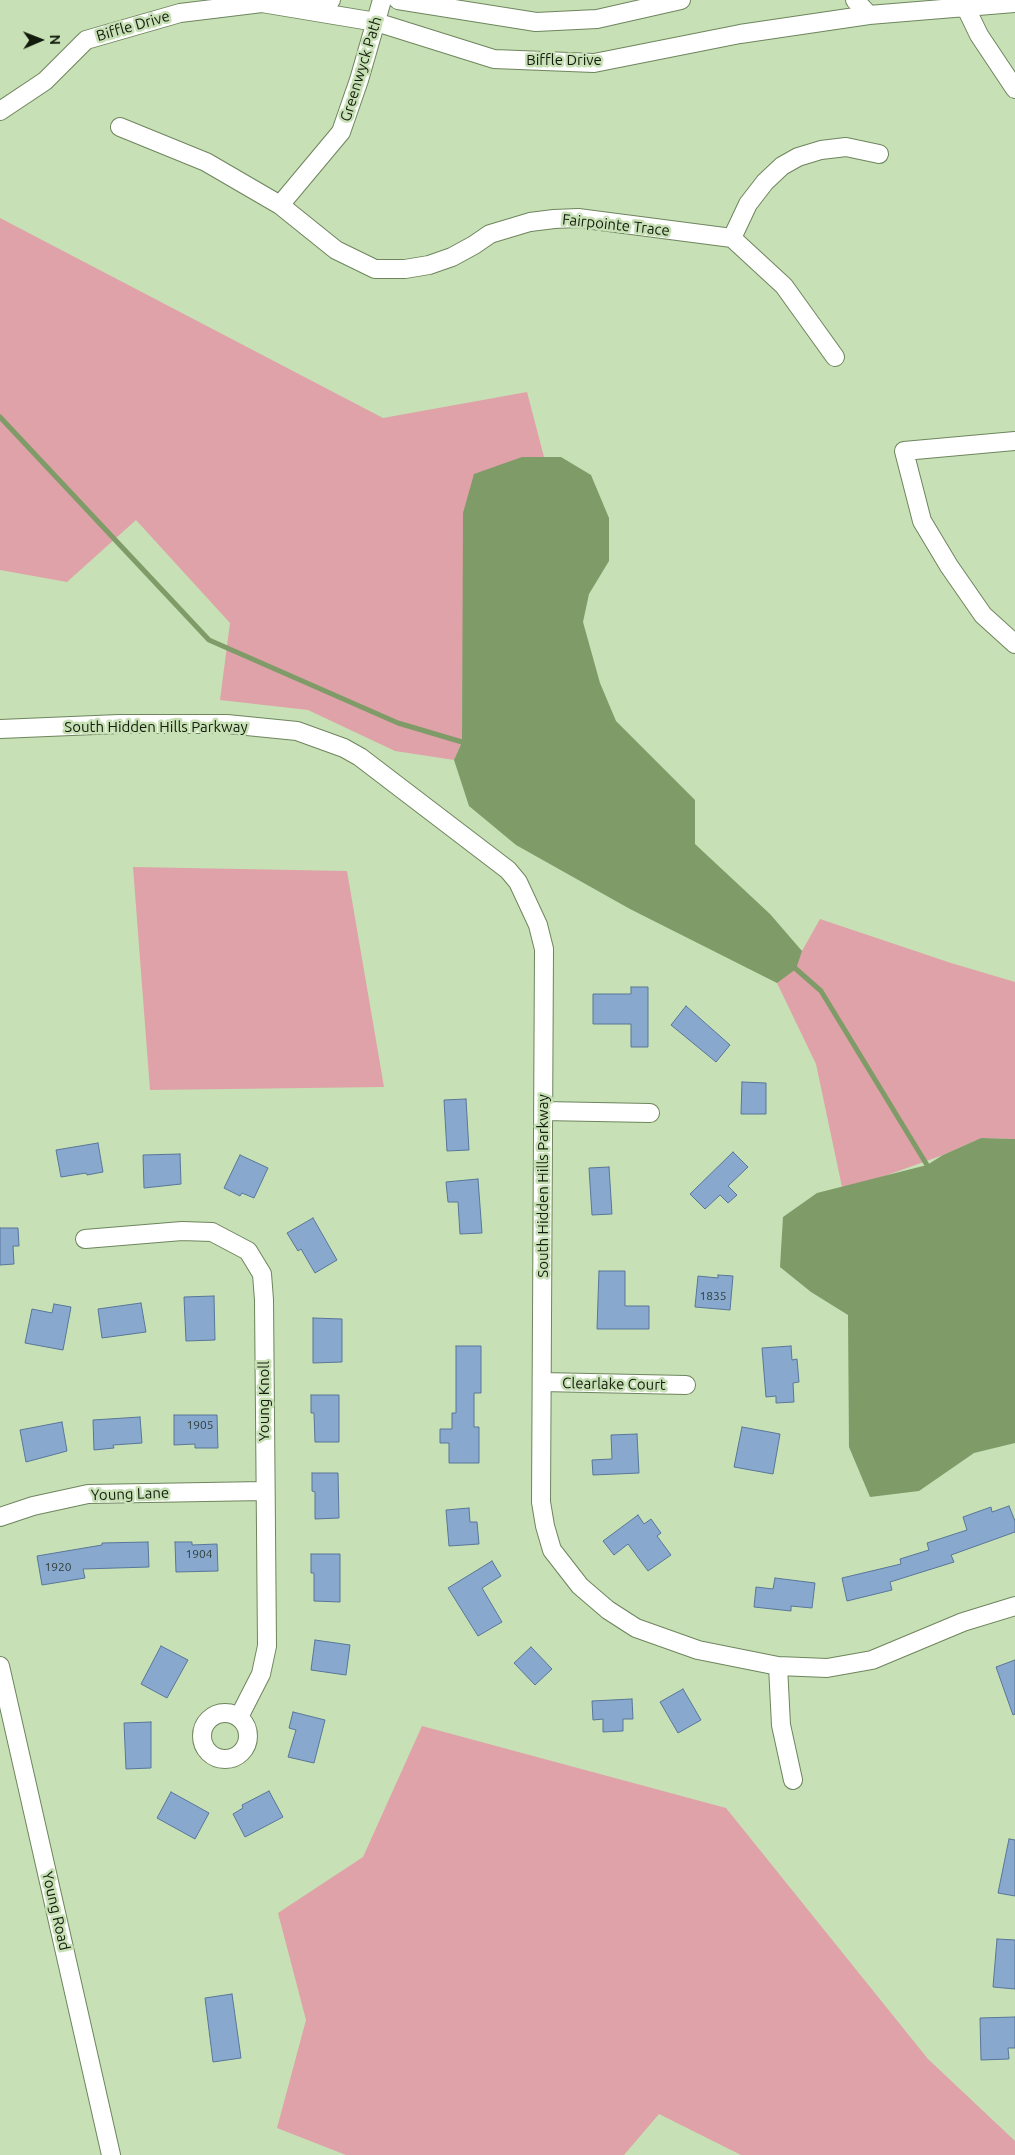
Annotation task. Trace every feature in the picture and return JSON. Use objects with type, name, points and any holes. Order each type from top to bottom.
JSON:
[{"type":"street","name":"Biffle Drive","points":[[0,111],[45,81],[86,40],[179,6],[331,0]]},
{"type":"street","name":"Greenwyck Path","points":[[280,205],[341,132],[359,80],[382,0]]},
{"type":"street","points":[[398,0],[536,22],[597,19],[681,0]]},
{"type":"street","points":[[855,0],[869,15]]},
{"type":"street","name":"Biffle Drive","points":[[262,3],[376,22],[494,59],[594,63],[740,34],[869,15],[1015,3]]},
{"type":"street","points":[[966,6],[979,35],[1015,89]]},
{"type":"street","name":"Fairpointe Trace","points":[[120,128],[206,162],[280,205],[336,250],[375,269],[405,269],[429,265],[452,257],[474,246],[490,234],[530,222],[554,219],[578,218],[732,238]]},
{"type":"street","points":[[836,357],[784,286],[732,238],[748,204],[765,182],[782,166],[798,157],[821,150],[846,147],[879,154]]},
{"type":"street","points":[[1015,442],[904,451],[922,521],[949,566],[983,615],[1015,644]]},
{"type":"street","name":"South Hidden Hills Parkway","points":[[0,729],[119,724],[226,724],[297,731],[344,748],[360,757],[508,870],[518,882],[538,925],[544,949],[541,1502],[552,1550],[580,1586],[608,1610],[636,1628],[698,1650],[778,1666],[826,1668],[872,1660],[963,1622],[1015,1606]]},
{"type":"street","points":[[543,1111],[650,1113]]},
{"type":"street","name":"Young Knoll","points":[[85,1239],[182,1231],[212,1232],[248,1250],[262,1274],[264,1300],[264,1491],[267,1646],[261,1674],[239,1717]]},
{"type":"street","name":"Clearlake Court","points":[[542,1382],[686,1385]]},
{"type":"street","name":"Young Lane","points":[[0,1517],[32,1506],[88,1494],[264,1491]]},
{"type":"street","name":"Young Road","points":[[0,1666],[111,2155]]},
{"type":"street","points":[[778,1666],[781,1725],[793,1780]]},
{"type":"shaded area","points":[[0,218],[383,418],[527,392],[544,457],[522,457],[463,661],[462,742],[454,760],[395,751],[308,710],[220,700],[230,623],[136,520],[67,582],[0,570]]},
{"type":"shaded area","points":[[522,457],[561,457],[591,475],[609,518],[609,561],[589,594],[583,622],[600,683],[616,721],[695,800],[695,844],[770,914],[802,951],[796,969],[777,983],[630,909],[516,845],[469,806],[454,760],[462,742],[463,513],[474,474]]},
{"type":"shaded area","points":[[133,867],[347,871],[384,1087],[150,1090]]},
{"type":"shaded area","points":[[820,919],[951,963],[1015,982],[1015,1139],[981,1138],[943,1155],[879,1178],[842,1187],[816,1064],[777,983],[802,951]]},
{"type":"shaded area","points":[[981,1138],[1015,1139],[1015,1443],[974,1453],[919,1491],[870,1497],[849,1447],[848,1315],[811,1292],[780,1267],[783,1217],[817,1193],[927,1165],[943,1155]]},
{"type":"shaded area","points":[[422,1726],[726,1808],[928,2059],[1015,2141],[1015,2155],[741,2155],[659,2114],[624,2155],[346,2155],[277,2128],[306,2020],[278,1913],[363,1857]]},
{"type":"building","points":[[631,987],[648,987],[648,1047],[631,1047],[631,1024],[593,1024],[593,994],[631,994]]},
{"type":"building","points":[[686,1006],[730,1045],[716,1062],[671,1025]]},
{"type":"building","points":[[742,1082],[766,1083],[766,1114],[741,1114]]},
{"type":"building","points":[[466,1099],[469,1150],[447,1151],[444,1100]]},
{"type":"building","points":[[98,1143],[103,1172],[61,1177],[56,1150]]},
{"type":"building","points":[[733,1152],[748,1167],[728,1186],[737,1195],[728,1203],[720,1195],[705,1209],[690,1194]]},
{"type":"building","points":[[180,1154],[181,1184],[144,1188],[143,1155]]},
{"type":"building","points":[[240,1155],[268,1168],[254,1198],[242,1193],[240,1196],[224,1188]]},
{"type":"building","points":[[609,1167],[612,1214],[592,1215],[589,1168]]},
{"type":"building","points":[[478,1179],[482,1233],[460,1234],[458,1202],[448,1202],[446,1182]]},
{"type":"building","points":[[313,1218],[337,1260],[315,1273],[301,1249],[298,1251],[287,1233]]},
{"type":"building","points":[[0,1228],[18,1228],[19,1246],[13,1246],[14,1264],[0,1265]]},
{"type":"building","points":[[599,1271],[625,1271],[625,1306],[649,1306],[649,1329],[597,1329]]},
{"type":"building","points":[[718,1275],[733,1276],[730,1310],[695,1307],[698,1276],[718,1278]]},
{"type":"building","points":[[214,1296],[215,1340],[186,1341],[184,1297]]},
{"type":"building","points":[[141,1303],[146,1332],[102,1338],[98,1309]]},
{"type":"building","points":[[54,1304],[71,1307],[63,1350],[25,1343],[32,1309],[52,1313]]},
{"type":"building","points":[[313,1318],[342,1319],[342,1362],[313,1363]]},
{"type":"building","points":[[456,1346],[481,1346],[481,1393],[474,1393],[474,1427],[479,1427],[479,1463],[449,1463],[449,1443],[440,1443],[440,1429],[452,1429],[452,1413],[456,1413]]},
{"type":"building","points":[[791,1346],[792,1360],[797,1359],[799,1382],[793,1383],[794,1402],[776,1403],[776,1396],[766,1397],[762,1348]]},
{"type":"building","points":[[311,1395],[339,1395],[339,1442],[315,1442],[314,1413],[311,1413]]},
{"type":"building","points":[[174,1415],[217,1415],[218,1448],[195,1448],[195,1444],[174,1445]]},
{"type":"building","points":[[140,1417],[142,1443],[113,1445],[114,1448],[94,1450],[93,1420]]},
{"type":"building","points":[[62,1422],[67,1451],[26,1462],[20,1430]]},
{"type":"building","points":[[742,1427],[780,1434],[773,1474],[734,1467]]},
{"type":"building","points":[[637,1434],[639,1473],[593,1475],[592,1460],[612,1459],[611,1435]]},
{"type":"building","points":[[312,1473],[338,1473],[339,1518],[315,1519],[315,1492],[312,1491]]},
{"type":"building","points":[[1009,1506],[1015,1521],[1015,1532],[951,1555],[954,1562],[890,1582],[892,1590],[847,1601],[842,1578],[901,1564],[900,1559],[929,1550],[927,1543],[967,1530],[963,1517],[991,1507],[992,1512]]},
{"type":"building","points":[[469,1508],[470,1522],[477,1522],[479,1544],[449,1546],[446,1510]]},
{"type":"building","points":[[638,1515],[644,1524],[651,1519],[661,1533],[657,1536],[671,1555],[648,1571],[628,1544],[614,1555],[603,1541]]},
{"type":"building","points":[[148,1542],[149,1567],[83,1569],[85,1578],[42,1585],[37,1556],[102,1545],[102,1543]]},
{"type":"building","points":[[175,1542],[192,1542],[192,1545],[217,1544],[218,1571],[176,1572]]},
{"type":"building","points":[[311,1554],[340,1554],[340,1602],[314,1601],[314,1573],[311,1573]]},
{"type":"building","points":[[492,1561],[501,1576],[482,1588],[502,1622],[478,1636],[448,1588]]},
{"type":"building","points":[[775,1578],[815,1583],[812,1608],[791,1606],[791,1611],[754,1607],[756,1587],[773,1589]]},
{"type":"building","points":[[315,1640],[350,1645],[346,1675],[311,1670]]},
{"type":"building","points":[[161,1646],[188,1660],[167,1698],[141,1684]]},
{"type":"building","points":[[531,1647],[552,1669],[535,1685],[514,1663]]},
{"type":"building","points":[[1015,1660],[1015,1714],[1013,1715],[996,1667]]},
{"type":"building","points":[[683,1689],[701,1720],[678,1733],[660,1702]]},
{"type":"building","points":[[632,1699],[633,1719],[623,1719],[623,1731],[603,1732],[603,1719],[593,1720],[592,1701]]},
{"type":"building","points":[[293,1712],[325,1720],[314,1763],[288,1757],[296,1730],[289,1728]]},
{"type":"building","points":[[151,1722],[151,1768],[126,1769],[124,1723]]},
{"type":"building","points":[[269,1791],[283,1817],[245,1837],[233,1814],[243,1808],[242,1805]]},
{"type":"building","points":[[171,1792],[209,1813],[195,1839],[157,1818]]},
{"type":"building","points":[[1009,1839],[1015,1840],[1015,1896],[998,1893]]},
{"type":"building","points":[[997,1939],[1015,1940],[1015,1989],[993,1987]]},
{"type":"building","points":[[232,1994],[241,2058],[213,2062],[205,1998]]},
{"type":"building","points":[[1015,2017],[1015,2048],[1008,2048],[1009,2059],[981,2060],[980,2018]]},
{"type":"waterway","points":[[0,417],[209,640],[398,723],[462,742]]},
{"type":"waterway","points":[[796,969],[821,991],[927,1165]]}]
